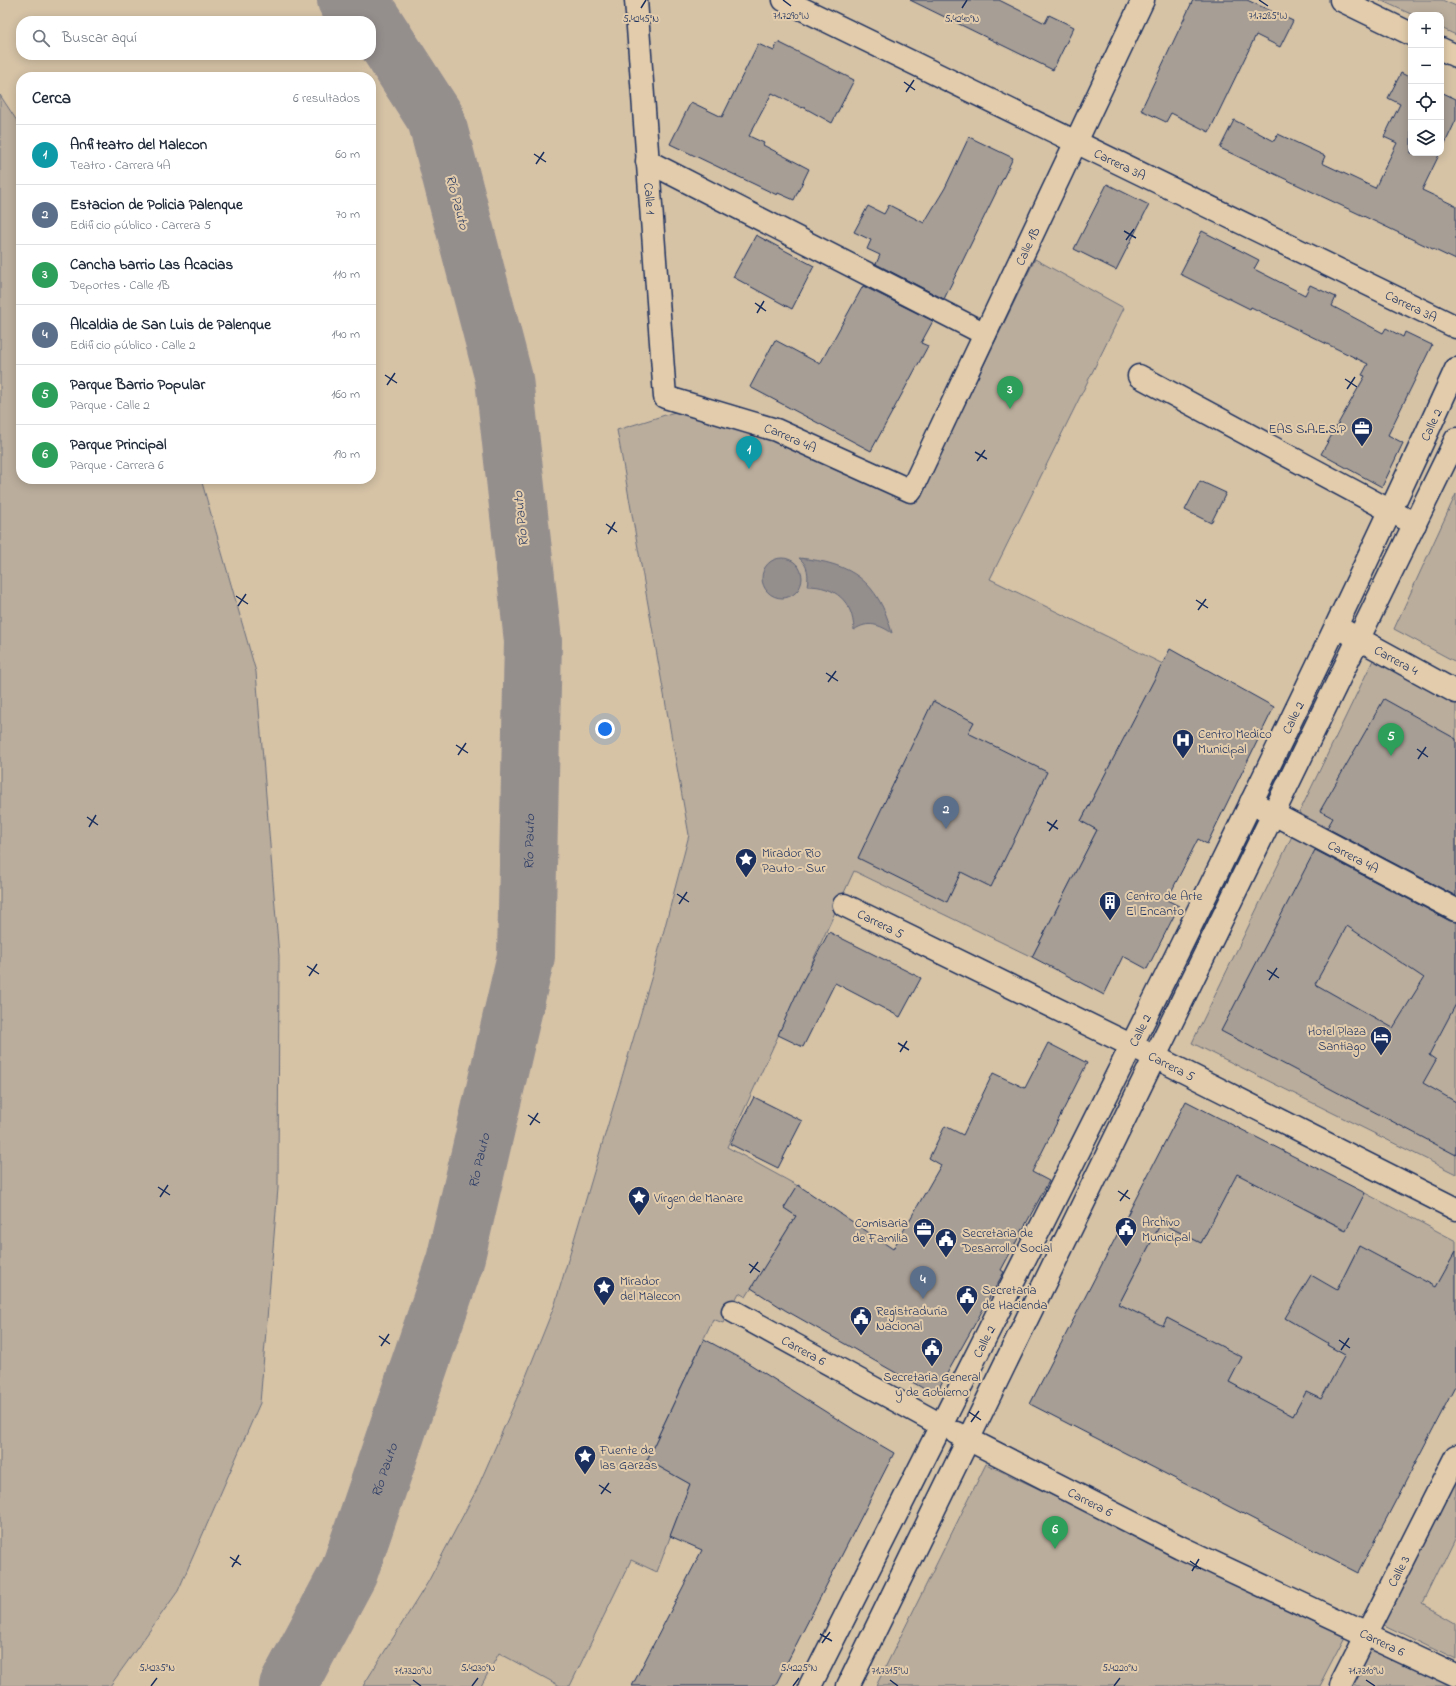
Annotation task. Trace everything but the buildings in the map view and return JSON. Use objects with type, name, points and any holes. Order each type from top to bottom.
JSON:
[{"type":"street","name":"Calle 1","points":[[636,0],[665,397]]},
{"type":"street","name":"Carrera 3A","points":[[784,0],[1075,143],[1456,327]]},
{"type":"street","name":"Calle 1B","points":[[911,491],[1142,0]]},
{"type":"street","points":[[1341,0],[1408,33]]},
{"type":"street","points":[[1444,50],[1456,56]]},
{"type":"street","points":[[647,161],[985,334]]},
{"type":"street","name":"Calle 2","points":[[810,1686],[1131,1046],[1337,627],[1456,369]]},
{"type":"street","points":[[1139,376],[1415,524]]},
{"type":"street","name":"Carrera 4A","points":[[665,397],[776,430],[911,491]]},
{"type":"street","name":"Calle 2","points":[[848,1686],[1456,439]]},
{"type":"street","name":"Carrera 4","points":[[1337,627],[1456,692]]},
{"type":"street","name":"Carrera 4A","points":[[1251,802],[1273,815],[1456,910]]},
{"type":"street","name":"Carrera 5","points":[[844,905],[1154,1057],[1456,1208]]},
{"type":"street","name":"Carrera 6","points":[[733,1311],[941,1425],[1180,1547],[1456,1676]]},
{"type":"street","name":"Calle 3","points":[[1340,1686],[1456,1456]]},
{"type":"shaded area","points":[[1380,0],[1442,0],[1456,6],[1456,35],[1444,29],[1444,12],[1408,13]]},
{"type":"shaded area","points":[[0,95],[16,119],[16,484],[202,484],[256,672],[279,956],[278,1188],[260,1403],[178,1591],[110,1686],[0,1686]]},
{"type":"shaded area","points":[[1035,259],[1124,308],[990,579],[1163,664],[1081,821],[1097,830],[1032,957],[854,871],[727,1147],[798,1186],[784,1208],[796,1216],[746,1297],[739,1293],[723,1323],[713,1319],[647,1460],[690,1484],[657,1572],[631,1560],[570,1686],[560,1686],[499,1653],[481,1686],[363,1686],[428,1582],[477,1489],[523,1384],[555,1304],[653,972],[689,835],[617,430],[678,411],[781,439],[917,503]]},
{"type":"shaded area","points":[[1456,494],[1456,662],[1394,629]]},
{"type":"shaded area","points":[[786,558],[793,561],[799,567],[802,578],[801,586],[793,595],[786,598],[778,598],[771,595],[763,586],[762,574],[765,567],[774,559]]},
{"type":"shaded area","points":[[799,558],[834,565],[848,570],[860,578],[879,600],[892,633],[878,626],[869,624],[854,630],[850,611],[841,597],[826,589],[807,586],[807,570]]},
{"type":"shaded area","points":[[1375,656],[1456,700],[1456,895],[1299,813]]},
{"type":"shaded area","points":[[1294,832],[1456,916],[1456,1174],[1192,1043]]},
{"type":"shaded area","points":[[1226,1168],[1345,1230],[1365,1193],[1456,1241],[1456,1251],[1426,1308],[1359,1246],[1337,1290],[1285,1318],[1313,1334],[1329,1306],[1344,1314],[1327,1345],[1345,1355],[1330,1404],[1306,1392],[1293,1416],[1229,1382],[1241,1357],[1167,1318],[1126,1400],[1146,1318],[1119,1304],[1161,1223],[1201,1243],[1229,1188]]},
{"type":"shaded area","points":[[986,1464],[1346,1634],[1319,1686],[876,1686]]},
{"type":"shaded area","points":[[1456,1474],[1456,1536],[1423,1604],[1456,1623],[1456,1660],[1380,1623]]},
{"type":"shaded area","points":[[1368,1643],[1449,1686],[1346,1686]]},
{"type":"waterway","name":"Río Pauto","points":[[346,0],[368,16]]},
{"type":"waterway","name":"Río Pauto","points":[[288,1686],[349,1572],[455,1261],[526,956],[533,641],[504,379],[436,119],[376,26]]},
{"type":"place","name":"Cancha barrio Las Acacias","points":[[1010,409]]},
{"type":"place","name":"EAS S.A.E.S.P","points":[[1362,448]]},
{"type":"place","name":"Anfiteatro del Malecon","points":[[749,469]]},
{"type":"place","name":"Parque Barrio Popular","points":[[1391,756]]},
{"type":"place","name":"Centro Medico Municipal","points":[[1183,760]]},
{"type":"place","name":"Estacion de Policia Palenque","points":[[946,829]]},
{"type":"place","name":"Mirador Rio Pauto - Sur","points":[[746,878]]},
{"type":"place","name":"Centro de Arte El Encanto","points":[[1110,922]]},
{"type":"place","name":"Hotel Plaza Santiago","points":[[1381,1056]]},
{"type":"place","name":"Vírgen de Manare","points":[[639,1216]]},
{"type":"place","name":"Comisaria de Familia","points":[[924,1248]]},
{"type":"place","name":"Archivo Municipal","points":[[1126,1248]]},
{"type":"place","name":"Secretaria de Desarrollo Social","points":[[946,1258]]},
{"type":"place","name":"Alcaldia de San Luis de Palenque","points":[[923,1299]]},
{"type":"place","name":"Mirador del Malecon","points":[[604,1306]]},
{"type":"place","name":"Secretaria de Hacienda","points":[[967,1316]]},
{"type":"place","name":"Registraduria Nacional","points":[[861,1336]]},
{"type":"place","name":"Secretaria General y de Gobierno","points":[[932,1368]]},
{"type":"place","name":"Fuente de las Garzas","points":[[585,1476]]},
{"type":"place","name":"Parque Principal","points":[[1055,1549]]}]
